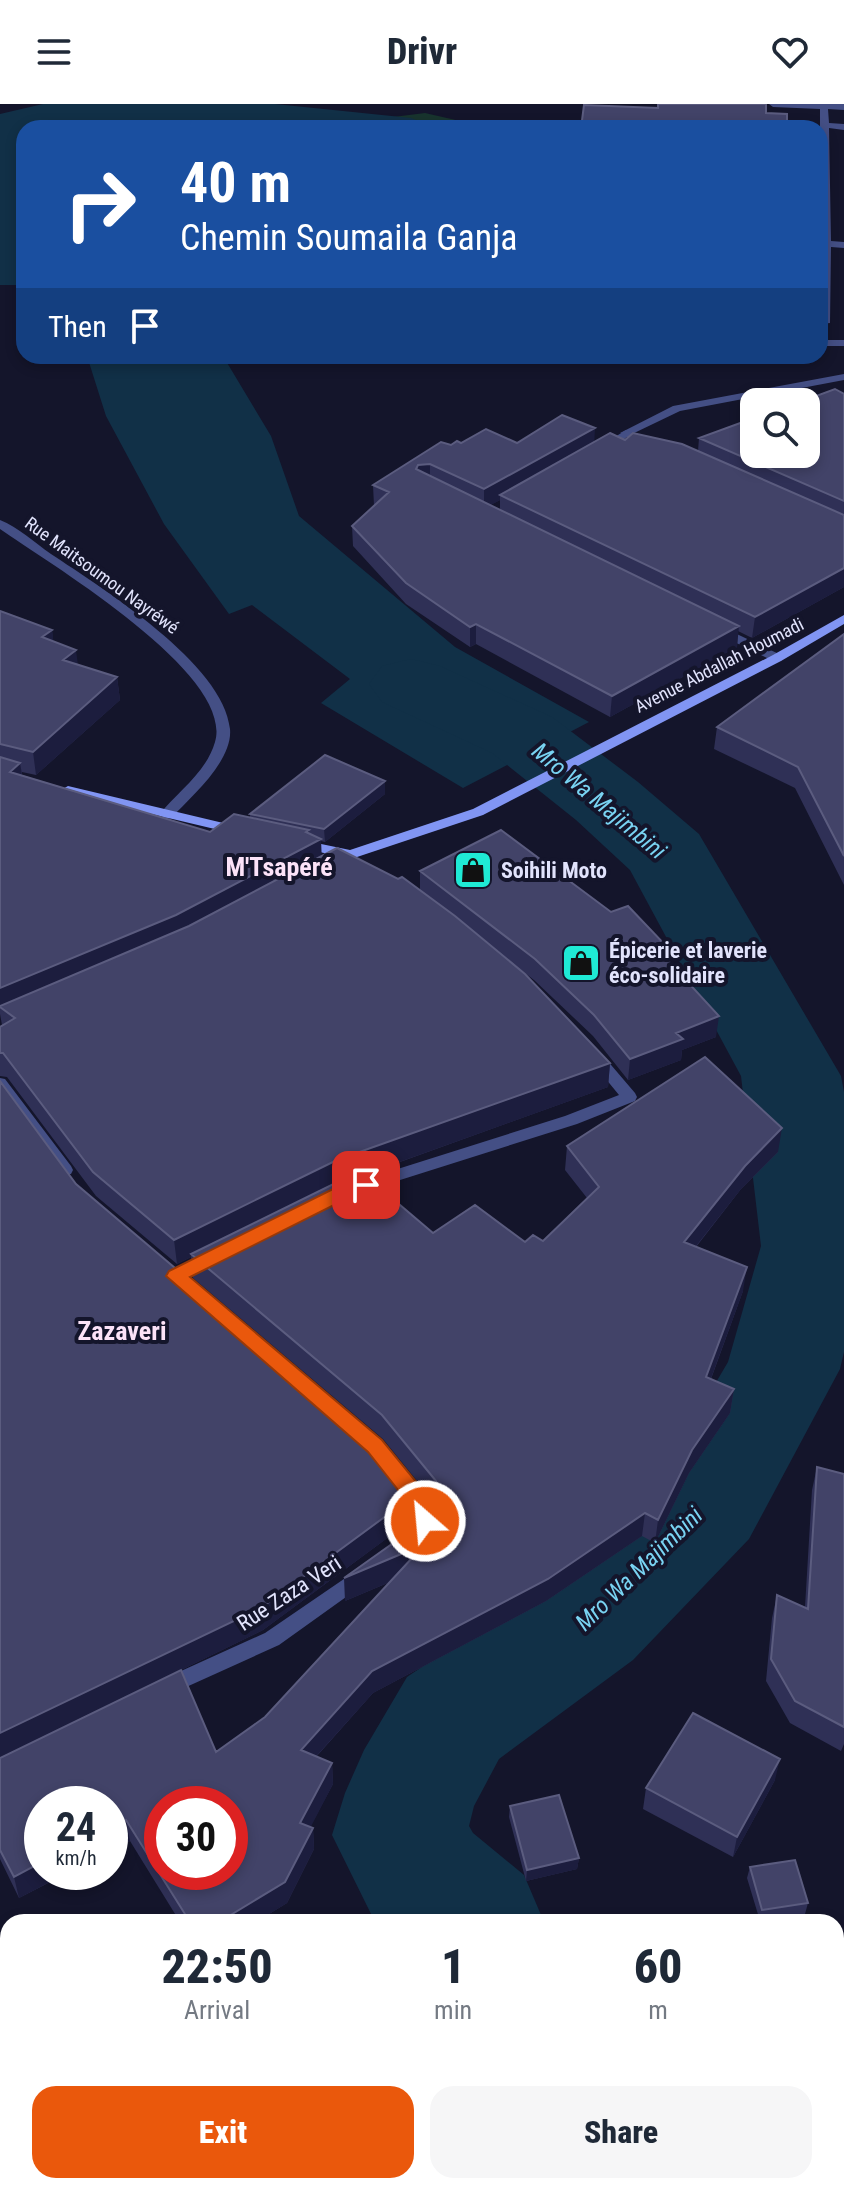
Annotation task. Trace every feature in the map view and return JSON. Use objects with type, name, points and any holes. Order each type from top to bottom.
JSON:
[{"type":"main road","name":"Avenue Abdallah Houmadi","points":[[351,855],[478,812],[777,658],[844,619]]},
{"type":"main road","points":[[60,788],[258,835]]},
{"type":"main road","points":[[289,841],[351,855]]},
{"type":"street","points":[[773,104],[844,107]]},
{"type":"street","points":[[587,460],[626,433],[677,408],[844,377]]},
{"type":"street","points":[[626,433],[665,449]]},
{"type":"street","name":"Rue Maitsoumou Nayréwé","points":[[0,524],[172,647],[213,694],[224,730],[208,772],[166,815]]},
{"type":"street","points":[[709,624],[777,658]]},
{"type":"street","points":[[324,869],[351,855],[372,868]]},
{"type":"street","points":[[331,1198],[571,1120],[629,1097],[584,1043]]},
{"type":"street","points":[[0,1083],[79,1191]]},
{"type":"street","points":[[176,1276],[218,1255]]},
{"type":"street","points":[[385,1458],[424,1506],[425,1521],[418,1533],[394,1551]]},
{"type":"street","name":"Rue Zaza Veri","points":[[146,1697],[272,1639],[369,1568]]},
{"type":"green space","points":[[425,113],[456,120],[345,120]]},
{"type":"water","points":[[43,104],[275,104],[416,120],[16,120],[16,285],[0,285],[0,114]]},
{"type":"water","points":[[90,364],[228,364],[271,436],[299,516],[455,647],[589,722],[463,788],[321,703],[350,679],[252,605],[229,614],[164,524],[106,416]]},
{"type":"building","points":[[658,104],[766,104],[766,113],[787,114],[787,120],[582,120],[584,105],[658,108]]},
{"type":"building","points":[[835,389],[844,394],[844,501],[768,468],[820,468],[820,395]]},
{"type":"building","points":[[562,415],[595,428],[484,489],[430,464],[418,465],[416,469],[739,626],[612,696],[476,624],[470,627],[406,583],[352,526],[389,492],[373,485],[441,442],[451,445],[457,441],[461,443],[486,429],[517,443]]},
{"type":"building","points":[[740,423],[740,456],[699,438]]},
{"type":"building","points":[[610,433],[625,440],[633,433],[682,444],[844,515],[844,568],[755,617],[500,495]]},
{"type":"building","points":[[0,611],[52,630],[42,637],[76,650],[63,660],[117,677],[33,752],[0,744]]},
{"type":"building","points":[[844,634],[844,856],[798,767],[717,727]]},
{"type":"building","points":[[325,755],[385,781],[324,829],[250,814]]},
{"type":"building","points":[[0,757],[20,763],[10,772],[210,832],[234,814],[309,830],[306,832],[321,839],[176,915],[0,988]]},
{"type":"building","points":[[501,830],[611,912],[628,906],[669,949],[660,952],[719,1016],[676,1033],[683,1039],[630,1059],[594,1015],[535,959],[420,871]]},
{"type":"building","points":[[337,848],[398,879],[402,877],[455,916],[525,974],[610,1063],[337,1160],[174,1240],[93,1172],[0,1053],[0,1027],[15,1018],[0,1006],[189,926]]},
{"type":"building","points":[[705,1057],[782,1128],[745,1166],[684,1242],[747,1267],[706,1377],[734,1389],[692,1450],[658,1520],[645,1513],[548,1579],[372,1671],[301,1750],[332,1763],[300,1823],[313,1828],[285,1882],[232,1914],[185,1914],[170,1890],[248,1890],[248,1786],[144,1786],[144,1849],[128,1823],[128,1786],[24,1786],[24,1872],[14,1877],[0,1850],[0,1758],[181,1670],[216,1752],[265,1717],[425,1544],[344,1578],[427,1519],[437,1499],[436,1481],[382,1415],[191,1254],[360,1171],[433,1233],[475,1205],[525,1242],[533,1235],[543,1241],[599,1187],[567,1146]]},
{"type":"building","points":[[0,1081],[76,1184],[366,1430],[412,1486],[413,1496],[261,1608],[0,1733]]},
{"type":"building","points":[[817,1467],[844,1474],[844,1727],[795,1701],[771,1659],[777,1595],[808,1609]]},
{"type":"building","points":[[693,1713],[780,1759],[737,1837],[646,1788]]},
{"type":"building","points":[[559,1795],[579,1858],[527,1870],[510,1806]]},
{"type":"building","points":[[795,1860],[808,1903],[762,1910],[750,1867]]},
{"type":"waterway","name":"Mro Wa Majimbini","points":[[411,684],[522,735],[607,801],[667,854],[791,1076],[815,1246],[783,1369],[707,1504],[589,1622],[453,1718],[411,1793],[399,1835],[425,1879],[466,1914]]},
{"type":"place","name":"Soihili Moto","points":[[473,870]]},
{"type":"place","name":"Épicerie et laverie éco-solidaire","points":[[581,963]]},
{"type":"district","name":"M'Tsapéré","points":[[279,867]]},
{"type":"district","name":"Zazaveri","points":[[122,1331]]},
{"type":"route","points":[[366,1185],[345,1191],[175,1276],[375,1446],[424,1506],[425,1521]]}]
